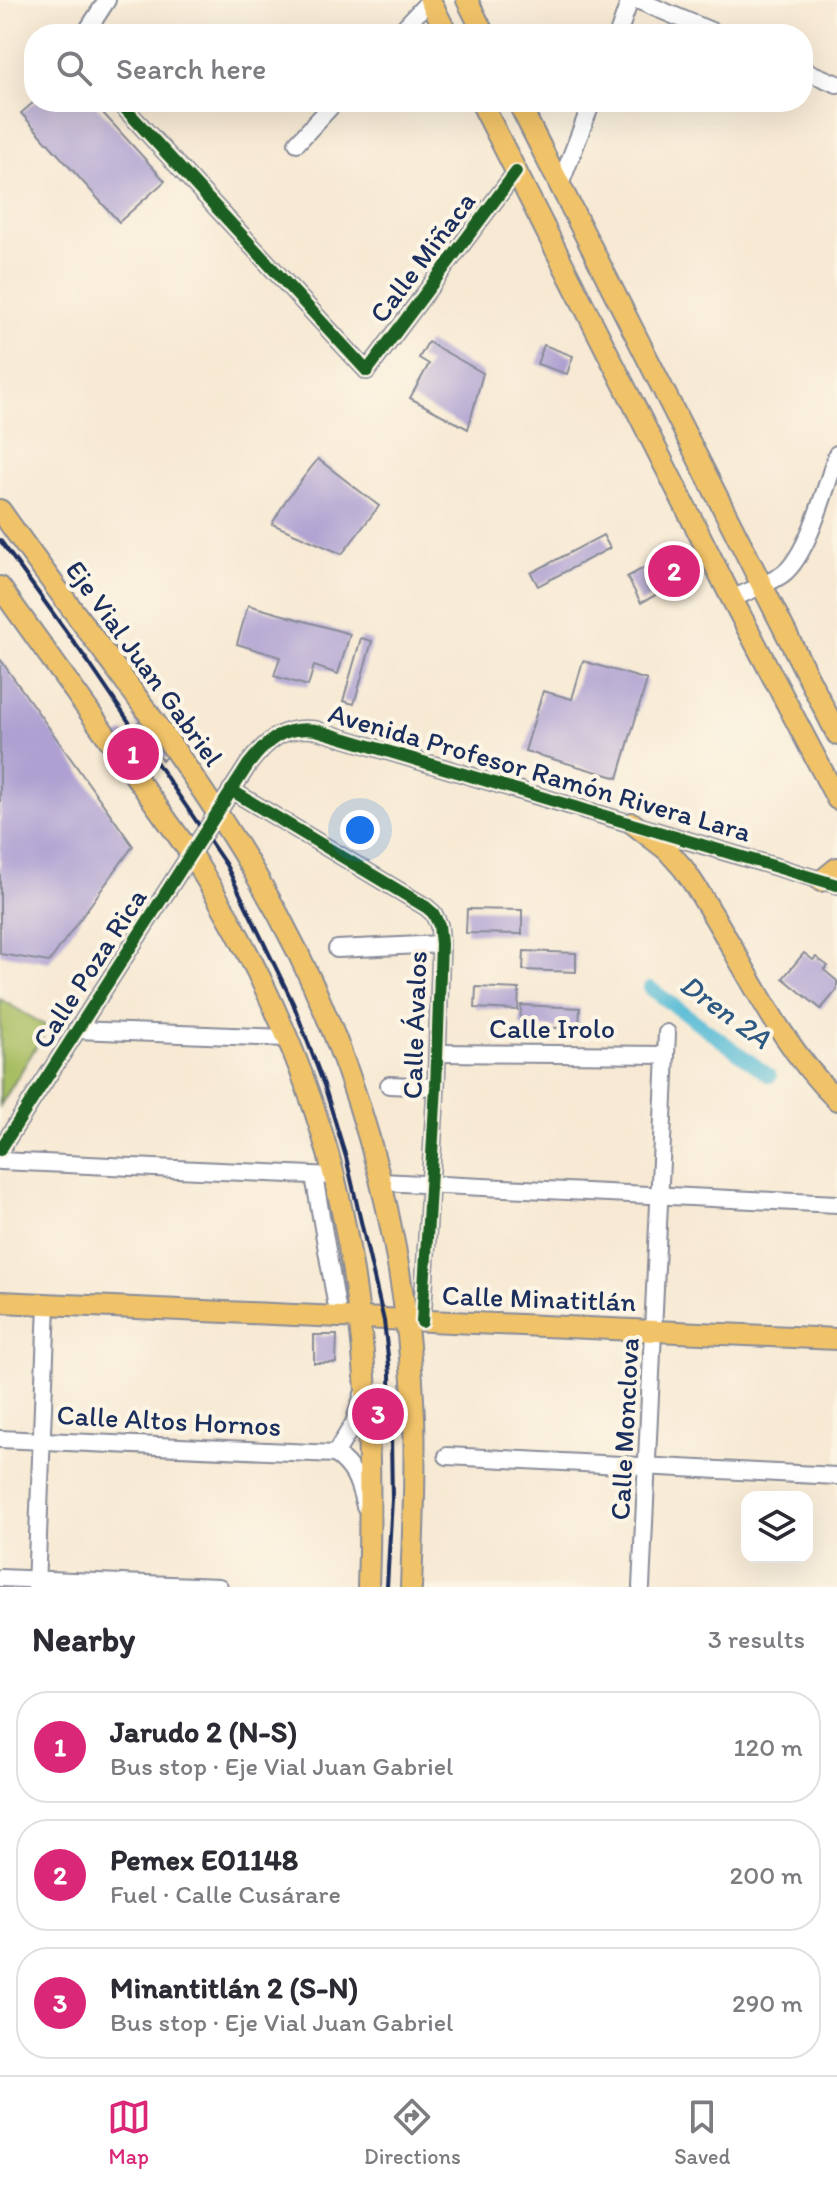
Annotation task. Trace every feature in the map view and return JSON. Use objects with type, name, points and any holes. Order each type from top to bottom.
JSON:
[{"type":"main road","points":[[430,0],[442,24]]},
{"type":"main road","points":[[467,0],[479,24]]},
{"type":"main road","points":[[486,112],[732,599],[837,799]]},
{"type":"main road","points":[[523,112],[837,734]]},
{"type":"main road","name":"Eje Vial Juan Gabriel","points":[[0,510],[217,811],[258,878],[309,973],[329,1021],[381,1182],[414,1322],[411,1587]]},
{"type":"main road","points":[[0,587],[191,854],[244,945],[287,1038],[311,1101],[324,1176],[360,1320],[366,1381],[370,1524],[368,1587]]},
{"type":"main road","points":[[632,823],[667,850],[683,868],[785,1040],[837,1100]]},
{"type":"main road","name":"Calle Minatitlán","points":[[0,1302],[837,1339]]},
{"type":"street","points":[[91,24],[107,0]]},
{"type":"street","points":[[407,24],[430,0]]},
{"type":"street","points":[[622,24],[630,0]]},
{"type":"street","points":[[637,0],[694,24]]},
{"type":"street","points":[[813,74],[837,84]]},
{"type":"street","name":"Calle Miñaca","points":[[128,112],[367,371],[516,172]]},
{"type":"street","points":[[297,143],[326,112]]},
{"type":"street","points":[[560,185],[588,112]]},
{"type":"street","points":[[732,599],[782,574],[803,548],[837,454]]},
{"type":"street","name":"Avenida Profesor Ramón Rivera Lara","points":[[217,811],[267,742],[284,732],[305,729],[832,878]]},
{"type":"street","name":"Calle Ávalos","points":[[231,790],[426,907],[439,925],[438,1053],[430,1185],[414,1322]]},
{"type":"street","name":"Calle Poza Rica","points":[[0,1150],[217,811]]},
{"type":"street","points":[[337,949],[441,944]]},
{"type":"street","points":[[76,1030],[287,1038]]},
{"type":"street","name":"Calle Monclova","points":[[641,1587],[667,1033]]},
{"type":"street","name":"Calle Irolo","points":[[438,1053],[666,1055]]},
{"type":"street","points":[[389,1085],[436,1087]]},
{"type":"street","points":[[0,1161],[324,1176],[339,1319]]},
{"type":"street","points":[[381,1182],[837,1204]]},
{"type":"street","points":[[36,1583],[47,1304]]},
{"type":"street","points":[[366,1381],[354,1423],[335,1454],[354,1471],[370,1524]]},
{"type":"street","name":"Calle Altos Hornos","points":[[0,1439],[335,1454]]},
{"type":"street","points":[[447,1456],[837,1476]]},
{"type":"street","points":[[0,1578],[36,1583],[219,1587]]},
{"type":"green space","points":[[0,999],[48,1027],[0,1106]]},
{"type":"building","points":[[24,110],[102,112],[165,181],[119,222],[21,113]]},
{"type":"building","points":[[428,342],[483,373],[468,429],[410,398],[429,364],[419,358]]},
{"type":"building","points":[[544,345],[573,356],[567,374],[537,364]]},
{"type":"building","points":[[318,459],[379,506],[342,554],[272,524],[286,500]]},
{"type":"building","points":[[603,535],[610,548],[538,586],[531,573]]},
{"type":"building","points":[[675,551],[689,577],[641,603],[627,577]]},
{"type":"building","points":[[248,605],[350,634],[338,674],[314,666],[308,686],[274,676],[280,657],[237,644]]},
{"type":"building","points":[[361,638],[372,641],[354,704],[343,701]]},
{"type":"building","points":[[0,659],[133,846],[49,962],[0,954]]},
{"type":"building","points":[[583,661],[647,680],[618,778],[525,751],[543,691],[572,699]]},
{"type":"building","points":[[143,719],[169,755],[162,760],[136,724]]},
{"type":"building","points":[[124,732],[149,770],[143,774],[116,738]]},
{"type":"building","points":[[467,909],[522,910],[522,934],[466,933]]},
{"type":"building","points":[[524,951],[576,953],[576,972],[523,970]]},
{"type":"building","points":[[804,953],[828,966],[824,970],[837,981],[837,990],[821,1009],[783,978]]},
{"type":"building","points":[[476,987],[519,989],[518,1010],[475,1008]]},
{"type":"building","points":[[521,1005],[580,1008],[579,1029],[520,1026]]},
{"type":"building","points":[[314,1335],[337,1335],[336,1363],[314,1363]]},
{"type":"building","points":[[396,1389],[405,1389],[407,1432],[397,1433]]},
{"type":"building","points":[[382,1391],[383,1436],[374,1437],[372,1392]]},
{"type":"waterway","name":"Dren 2A","points":[[650,988],[770,1076]]},
{"type":"railway","points":[[0,540],[89,663],[226,865],[293,1003],[324,1085],[346,1157],[384,1321],[390,1374],[392,1499],[387,1587]]},
{"type":"cycle path","points":[[128,112],[367,371],[516,172]]},
{"type":"cycle path","points":[[0,1150],[248,765],[269,742],[294,730],[316,730],[837,885]]},
{"type":"cycle path","points":[[231,790],[426,907],[439,925],[436,1087],[422,1322]]},
{"type":"place","name":"Pemex E01148","points":[[674,571]]},
{"type":"place","name":"Jarudo 2 (N-S)","points":[[133,754]]},
{"type":"place","name":"Minantitlán 2 (S-N)","points":[[378,1414]]}]
